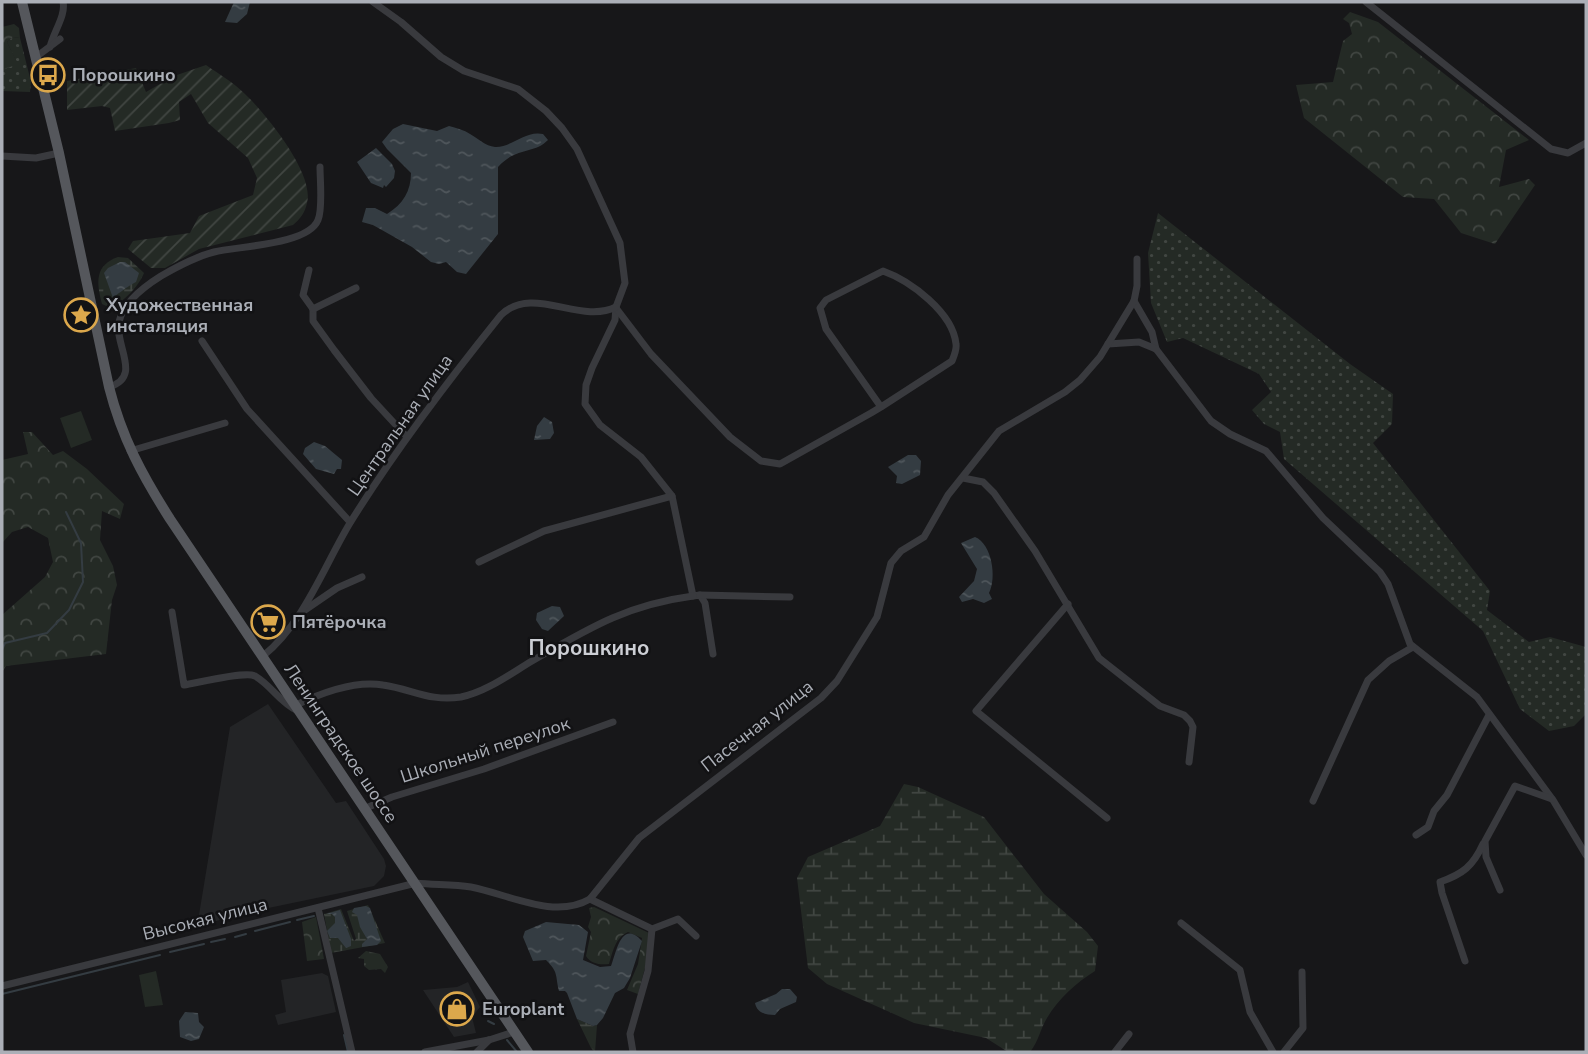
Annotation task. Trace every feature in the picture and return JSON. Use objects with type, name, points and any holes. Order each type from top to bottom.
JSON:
[{"type":"main road","name":"Ленинградское шоссе","points":[[22,2],[59,153],[109,387],[117,419],[130,451],[170,519],[528,1052]]},
{"type":"street","points":[[50,47],[54,31],[64,16],[63,2]]},
{"type":"street","points":[[373,2],[441,57],[464,71],[518,89],[546,111],[576,149],[620,243],[625,283],[615,307],[615,320],[586,385],[584,404],[600,425],[642,457],[673,496],[697,596],[705,603],[713,653]]},
{"type":"street","points":[[1366,2],[1551,149],[1568,153],[1586,143]]},
{"type":"street","points":[[36,57],[60,39]]},
{"type":"street","points":[[2,156],[36,158],[59,153]]},
{"type":"street","points":[[109,387],[117,384],[125,374],[118,326],[120,318],[143,289],[191,259],[215,252],[266,245],[311,230],[319,219],[320,167]]},
{"type":"street","name":"Пасечная улица","points":[[590,899],[639,838],[821,698],[829,689],[877,617],[891,563],[901,551],[923,537],[937,511],[999,431],[1065,392],[1080,380],[1108,344],[1134,301],[1137,260]]},
{"type":"street","points":[[309,270],[303,295],[313,309],[313,321],[371,398],[407,437]]},
{"type":"street","points":[[615,307],[652,354],[730,437],[761,461],[780,464],[881,407],[952,361],[956,345],[948,321],[931,302],[900,277],[883,271],[826,299],[820,309],[826,329],[881,407]]},
{"type":"street","points":[[313,309],[356,288]]},
{"type":"street","points":[[1134,301],[1152,331],[1156,349],[1211,421],[1230,434],[1266,451],[1323,517],[1380,572],[1388,584],[1413,647],[1477,697],[1553,800],[1586,855]]},
{"type":"street","name":"Центральная улица","points":[[263,656],[275,646],[298,614],[351,522],[407,437],[476,345],[510,306],[542,303],[589,313],[604,313],[615,307]]},
{"type":"street","points":[[202,341],[247,409],[351,522]]},
{"type":"street","points":[[1108,344],[1139,342],[1156,349]]},
{"type":"street","points":[[130,451],[225,423]]},
{"type":"street","points":[[963,478],[983,482],[994,493],[1035,551],[1099,658],[1160,706],[1184,715],[1190,721],[1193,727],[1189,762]]},
{"type":"street","points":[[480,562],[544,531],[673,496]]},
{"type":"street","points":[[298,614],[337,588],[362,577]]},
{"type":"street","points":[[172,612],[184,685],[249,674],[285,705],[298,708],[352,685],[382,684],[433,698],[469,695],[593,626],[625,611],[662,600],[697,596],[790,597]]},
{"type":"street","points":[[1068,604],[976,711],[1107,818]]},
{"type":"street","points":[[1313,801],[1368,680],[1389,661],[1413,647]]},
{"type":"street","points":[[1416,835],[1428,827],[1434,811],[1447,796],[1489,715]]},
{"type":"street","name":"Школьный переулок","points":[[366,808],[497,765],[613,722]]},
{"type":"street","points":[[1465,961],[1440,882],[1460,876],[1470,867],[1515,786],[1553,800]]},
{"type":"street","points":[[1485,841],[1486,857],[1500,890]]},
{"type":"street","points":[[416,883],[472,887],[541,905],[573,905],[590,899],[652,929],[678,919],[696,936]]},
{"type":"street","name":"Высокая улица","points":[[2,986],[416,883]]},
{"type":"street","points":[[318,908],[352,1052]]},
{"type":"street","points":[[1181,923],[1240,970],[1250,1013],[1273,1052]]},
{"type":"street","points":[[633,1052],[630,1034],[648,971],[652,929]]},
{"type":"street","points":[[1284,1052],[1303,1028],[1302,972]]},
{"type":"street","points":[[425,1052],[489,1040],[514,1032]]},
{"type":"street","points":[[1115,1052],[1129,1034]]},
{"type":"street","points":[[477,1052],[489,1040]]},
{"type":"shaded area","points":[[268,704],[336,803],[346,801],[384,859],[384,876],[374,886],[239,914],[197,927],[230,727]]},
{"type":"shaded area","points":[[322,973],[328,976],[336,1012],[278,1025],[275,1015],[286,1012],[281,980]]},
{"type":"shaded area","name":"Europlant","points":[[468,982],[480,1007],[472,1017],[476,1033],[454,1037],[423,990],[457,987]]},
{"type":"green space","points":[[1350,12],[1378,22],[1529,140],[1506,150],[1499,187],[1529,179],[1535,185],[1495,244],[1461,233],[1434,199],[1403,197],[1304,118],[1296,85],[1333,82],[1343,41],[1352,34],[1349,23],[1343,19]]},
{"type":"green space","points":[[14,24],[19,28],[20,38],[13,37],[7,42],[18,64],[2,70],[2,27]]},
{"type":"green space","points":[[13,37],[20,38],[31,82],[30,92],[2,91],[2,70],[17,63],[7,42]]},
{"type":"green space","points":[[206,65],[241,90],[287,145],[304,177],[306,207],[293,225],[199,249],[165,268],[151,268],[128,249],[133,241],[190,233],[199,216],[253,195],[257,178],[248,158],[208,123],[191,94],[179,102],[180,120],[115,131],[110,108],[102,106],[67,110],[67,81],[136,68],[146,92],[174,76]]},
{"type":"green space","points":[[1158,213],[1350,364],[1393,394],[1392,424],[1373,443],[1490,591],[1487,610],[1529,642],[1550,637],[1586,647],[1586,714],[1574,726],[1549,731],[1520,709],[1483,631],[1284,459],[1280,432],[1264,424],[1252,410],[1271,392],[1259,374],[1183,338],[1167,342],[1151,303],[1148,253]]},
{"type":"green space","points":[[118,257],[128,258],[144,273],[130,293],[111,308],[102,304],[98,282],[105,265]]},
{"type":"green space","points":[[81,411],[92,440],[71,448],[60,418]]},
{"type":"green space","points":[[23,432],[32,432],[53,455],[63,451],[87,469],[124,504],[120,519],[102,511],[100,540],[113,566],[117,585],[112,600],[106,654],[6,666],[2,672],[2,615],[45,577],[53,562],[48,538],[28,527],[12,532],[2,543],[2,460],[28,454]]},
{"type":"green space","points":[[904,784],[918,787],[984,817],[1044,894],[1087,932],[1098,946],[1095,971],[1057,1004],[1030,1052],[1008,1052],[986,1038],[914,1023],[827,984],[808,968],[797,878],[808,857],[880,826]]},
{"type":"green space","points":[[368,905],[385,943],[331,953],[324,914],[341,909],[354,941],[356,939],[347,911]]},
{"type":"green space","points":[[594,907],[649,933],[647,960],[638,994],[627,990],[638,964],[642,938],[628,932],[620,938],[609,964],[590,961],[586,956],[591,932],[588,927],[591,917],[589,908]]},
{"type":"green space","points":[[316,917],[324,959],[307,961],[302,922]]},
{"type":"green space","points":[[366,951],[380,954],[388,967],[385,973],[381,969],[369,970],[364,966],[364,959],[358,958]]},
{"type":"green space","points":[[156,971],[163,1005],[145,1007],[139,975]]},
{"type":"green space","points":[[577,1019],[593,1026],[597,1025],[595,1052],[591,1048]]},
{"type":"water","points":[[234,2],[250,2],[247,14],[237,23],[225,22]]},
{"type":"water","points":[[403,124],[437,131],[449,126],[495,147],[536,133],[543,134],[548,140],[537,148],[512,156],[498,167],[498,234],[466,274],[457,272],[446,262],[431,262],[412,247],[373,225],[362,222],[366,208],[375,208],[387,214],[398,206],[408,191],[411,173],[382,142],[393,129]]},
{"type":"water","points":[[376,148],[392,164],[395,171],[394,178],[383,188],[371,183],[357,162]]},
{"type":"water","points":[[120,262],[125,262],[139,273],[136,282],[113,298],[104,273]]},
{"type":"water","points":[[544,417],[552,422],[554,433],[550,439],[534,440],[537,426]]},
{"type":"water","points":[[314,442],[325,446],[342,460],[341,469],[337,469],[334,474],[316,469],[303,454],[305,448]]},
{"type":"water","points":[[908,455],[916,455],[921,461],[920,475],[902,484],[896,483],[897,476],[888,467]]},
{"type":"water","points":[[975,537],[989,554],[993,571],[989,593],[992,599],[984,603],[973,599],[962,602],[959,597],[974,581],[977,569],[961,543]]},
{"type":"water","points":[[552,606],[560,607],[564,616],[548,631],[542,629],[536,620],[537,613]]},
{"type":"water","points":[[354,908],[370,908],[381,941],[377,945],[362,947],[367,939],[357,915],[352,912]]},
{"type":"water","points":[[340,910],[351,939],[351,946],[346,948],[338,938],[330,938],[327,931],[335,923],[335,917],[326,914]]},
{"type":"water","points":[[546,922],[579,925],[588,932],[583,960],[600,967],[611,966],[624,936],[635,935],[642,941],[630,978],[624,988],[615,993],[597,1025],[593,1026],[577,1019],[567,993],[559,991],[556,974],[546,960],[533,961],[523,937],[525,931]]},
{"type":"water","points":[[782,989],[790,989],[797,997],[796,1002],[780,1009],[775,1015],[765,1014],[758,1009],[755,1003]]},
{"type":"water","points":[[185,1012],[198,1013],[199,1022],[204,1027],[199,1039],[191,1041],[180,1037],[179,1021]]},
{"type":"waterway","points":[[2,650],[5,643],[47,633],[69,610],[83,582],[81,543],[66,512]]},
{"type":"waterway","points":[[297,920],[314,916]]},
{"type":"waterway","points":[[255,931],[290,922]]},
{"type":"waterway","points":[[235,937],[246,934]]},
{"type":"waterway","points":[[211,942],[225,939]]},
{"type":"waterway","points":[[170,952],[204,944]]},
{"type":"waterway","points":[[2,994],[160,955]]},
{"type":"waterway","points":[[488,1021],[494,1024]]},
{"type":"waterway","points":[[344,1035],[348,1052]]},
{"type":"waterway","points":[[507,1040],[517,1052]]},
{"type":"place","name":"Порошкино","points":[[48,75]]},
{"type":"place","name":"Художественная инсталяция","points":[[81,315]]},
{"type":"place","name":"Пятёрочка","points":[[268,622]]},
{"type":"place","name":"Europlant","points":[[457,1009]]},
{"type":"district","name":"Порошкино","points":[[589,648]]}]
